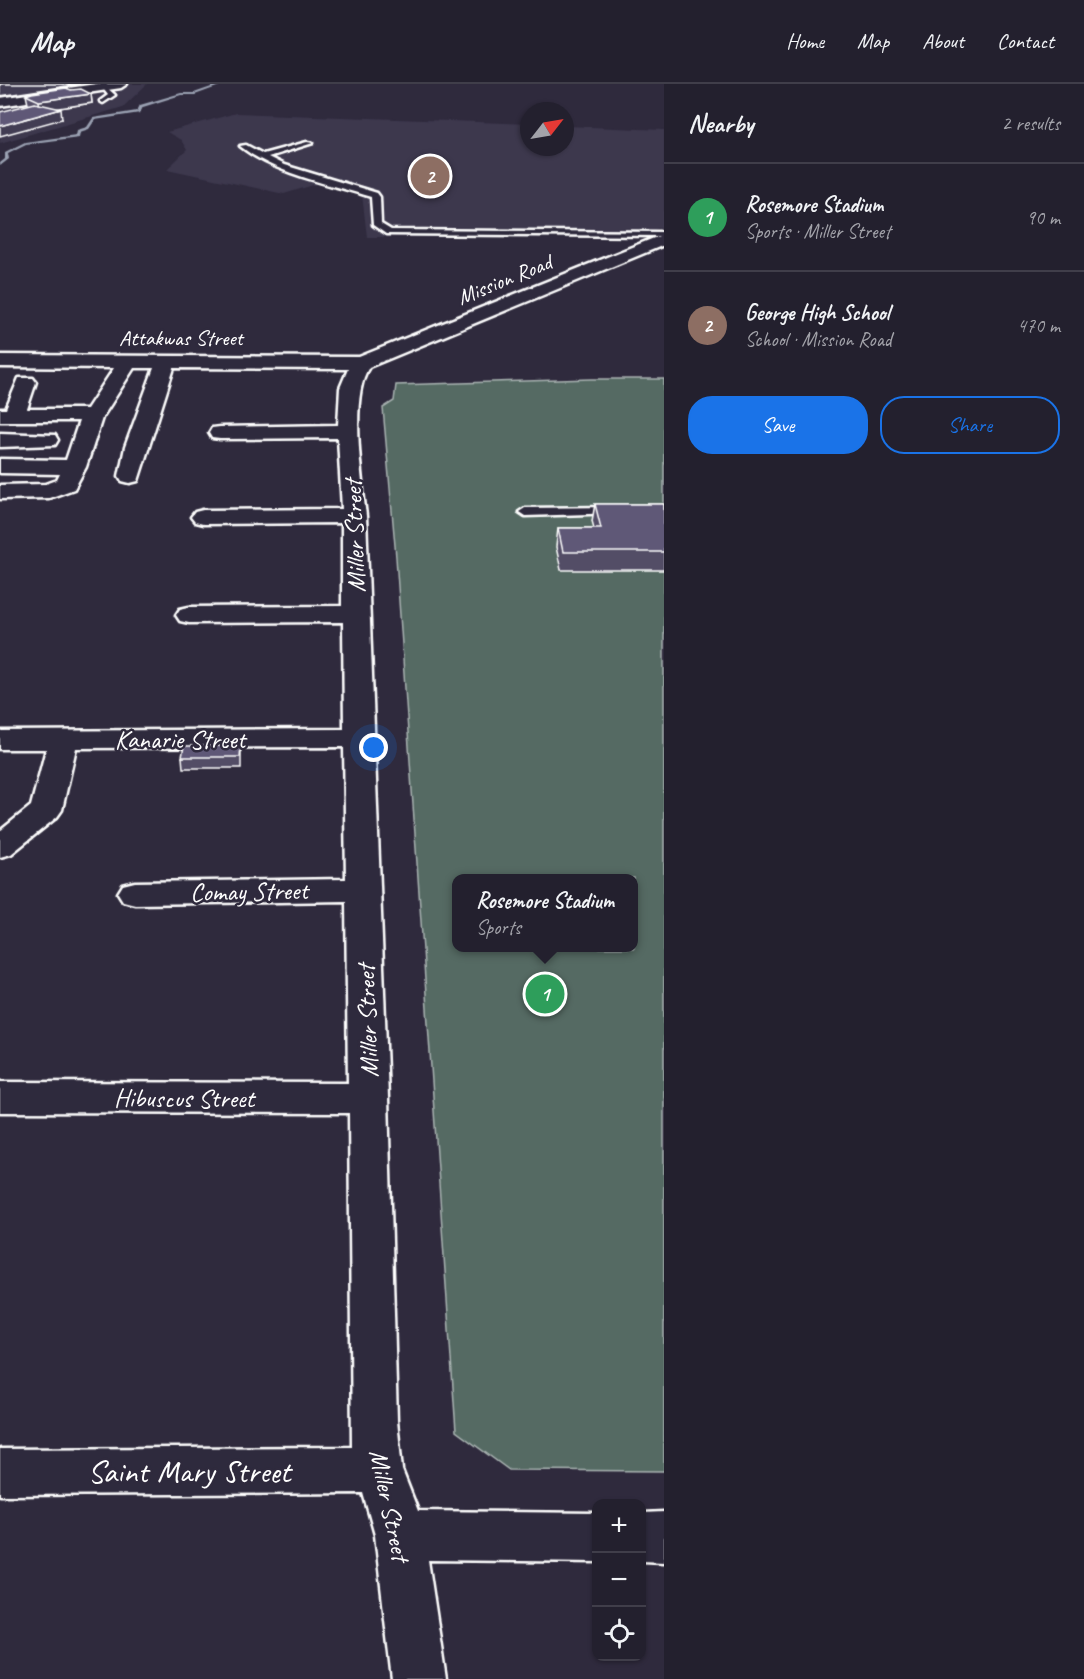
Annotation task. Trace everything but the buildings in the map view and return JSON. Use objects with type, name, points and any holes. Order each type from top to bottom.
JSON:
[{"type":"street","points":[[0,102],[121,84]]},
{"type":"street","name":"Mission Road","points":[[362,363],[664,236]]},
{"type":"street","name":"Attakwas Street","points":[[0,361],[362,363]]},
{"type":"street","points":[[3,480],[75,467],[93,416],[128,361]]},
{"type":"street","points":[[130,476],[136,447],[166,361]]},
{"type":"street","name":"Miller Street","points":[[362,363],[354,373],[349,431],[354,516],[360,738],[374,1409],[378,1470],[391,1501],[400,1536],[418,1679]]},
{"type":"street","points":[[0,396],[15,402],[93,416]]},
{"type":"street","points":[[220,433],[349,431]]},
{"type":"street","points":[[0,440],[47,446],[0,451]]},
{"type":"street","points":[[203,517],[354,516]]},
{"type":"street","points":[[189,615],[356,614]]},
{"type":"street","name":"Kanarie Street","points":[[0,740],[360,738]]},
{"type":"street","points":[[0,847],[46,810],[63,739]]},
{"type":"street","name":"Comay Street","points":[[135,893],[363,890]]},
{"type":"street","name":"Hibuscus Street","points":[[0,1097],[369,1098]]},
{"type":"street","name":"Saint Mary Street","points":[[0,1472],[378,1470]]},
{"type":"street","points":[[400,1536],[592,1537]]},
{"type":"street","points":[[646,1537],[664,1537]]},
{"type":"lane","points":[[103,87],[112,95],[103,101]]},
{"type":"lane","points":[[260,157],[309,143]]},
{"type":"lane","points":[[244,146],[260,157],[281,166],[374,195],[376,197],[376,225],[389,232],[664,236]]},
{"type":"lane","points":[[525,512],[629,511]]},
{"type":"shaded area","points":[[0,84],[147,84],[123,107],[0,143]]},
{"type":"shaded area","points":[[236,113],[520,124],[520,156],[574,156],[574,126],[664,130],[664,226],[639,236],[367,237],[362,194],[323,182],[284,194],[167,169],[187,150],[181,140],[167,132]]},
{"type":"green space","points":[[664,379],[664,1471],[509,1470],[456,1431],[396,557],[383,408],[394,401],[396,385]]},
{"type":"waterway","points":[[0,165],[7,159],[6,153],[25,143],[78,136],[78,131],[88,128],[94,119],[139,112],[141,106],[181,94],[194,94],[223,84]]},
{"type":"place","name":"George High School","points":[[430,176]]},
{"type":"place","name":"Rosemore Stadium","points":[[545,994]]}]
